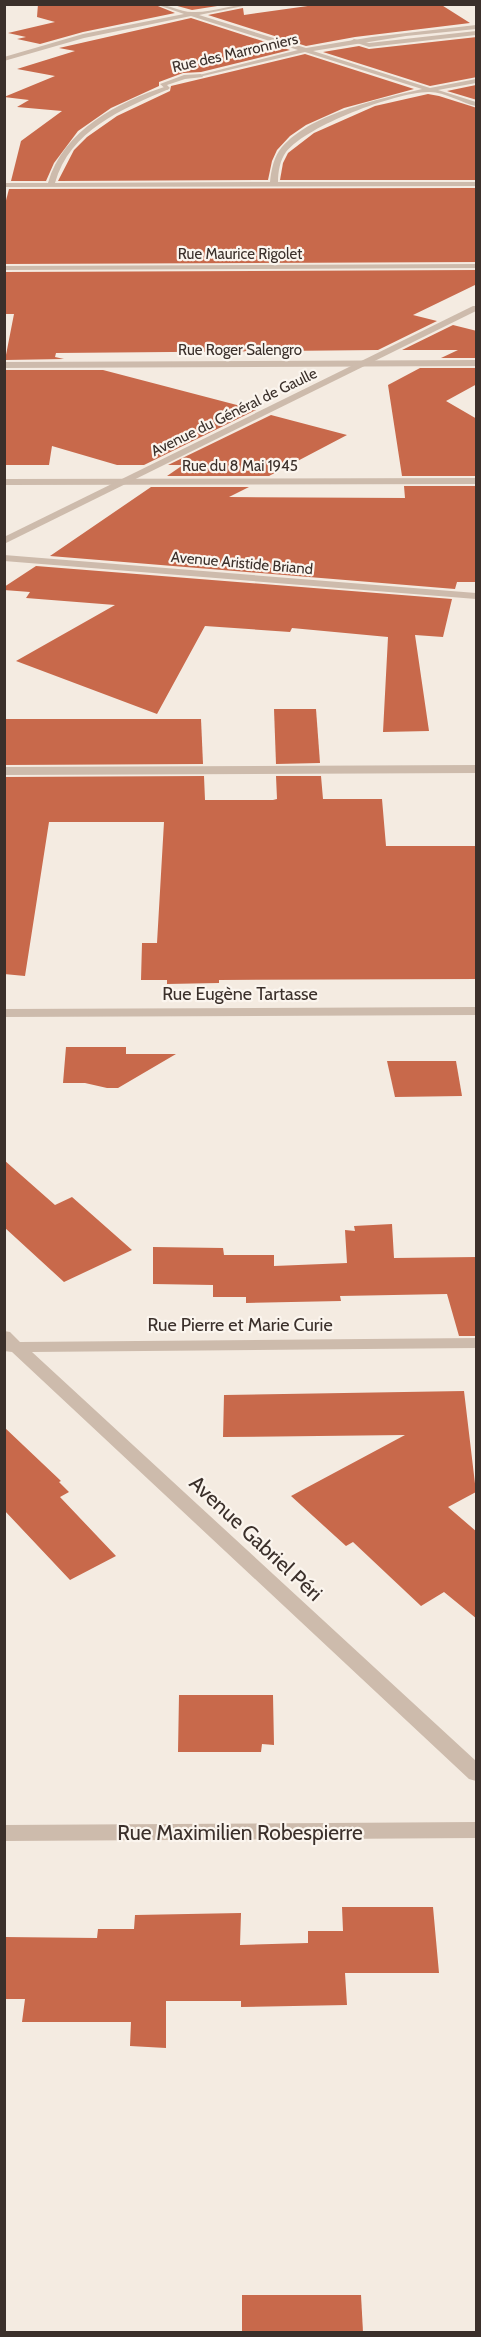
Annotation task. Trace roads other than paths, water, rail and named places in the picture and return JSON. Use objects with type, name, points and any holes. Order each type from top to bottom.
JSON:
[{"type":"street","points":[[158,4],[477,104]]},
{"type":"street","points":[[4,59],[83,36],[250,4]]},
{"type":"street","name":"Rue des Marronniers","points":[[51,185],[56,163],[78,137],[109,114],[167,88],[163,84],[184,77],[201,76],[303,50],[354,41],[477,27]]},
{"type":"street","points":[[354,41],[369,45],[477,33]]},
{"type":"street","points":[[274,184],[274,173],[284,150],[306,132],[373,103],[429,89],[477,81]]},
{"type":"street","points":[[4,185],[477,184]]},
{"type":"street","name":"Rue Maurice Rigolet","points":[[4,268],[477,266]]},
{"type":"street","name":"Avenue du Général de Gaulle","points":[[4,542],[477,308]]},
{"type":"street","name":"Rue Roger Salengro","points":[[4,365],[477,363]]},
{"type":"street","name":"Rue du 8 Mai 1945","points":[[4,482],[477,481]]},
{"type":"street","name":"Avenue Aristide Briand","points":[[4,558],[477,596]]},
{"type":"street","points":[[4,771],[477,770]]},
{"type":"street","name":"Rue Eugène Tartasse","points":[[4,1013],[477,1011]]},
{"type":"street","name":"Rue Pierre et Marie Curie","points":[[8,1343],[477,1343]]},
{"type":"street","name":"Avenue Gabriel Péri","points":[[8,1343],[477,1773]]},
{"type":"street","name":"Rue Maximilien Robespierre","points":[[4,1833],[477,1830]]}]
